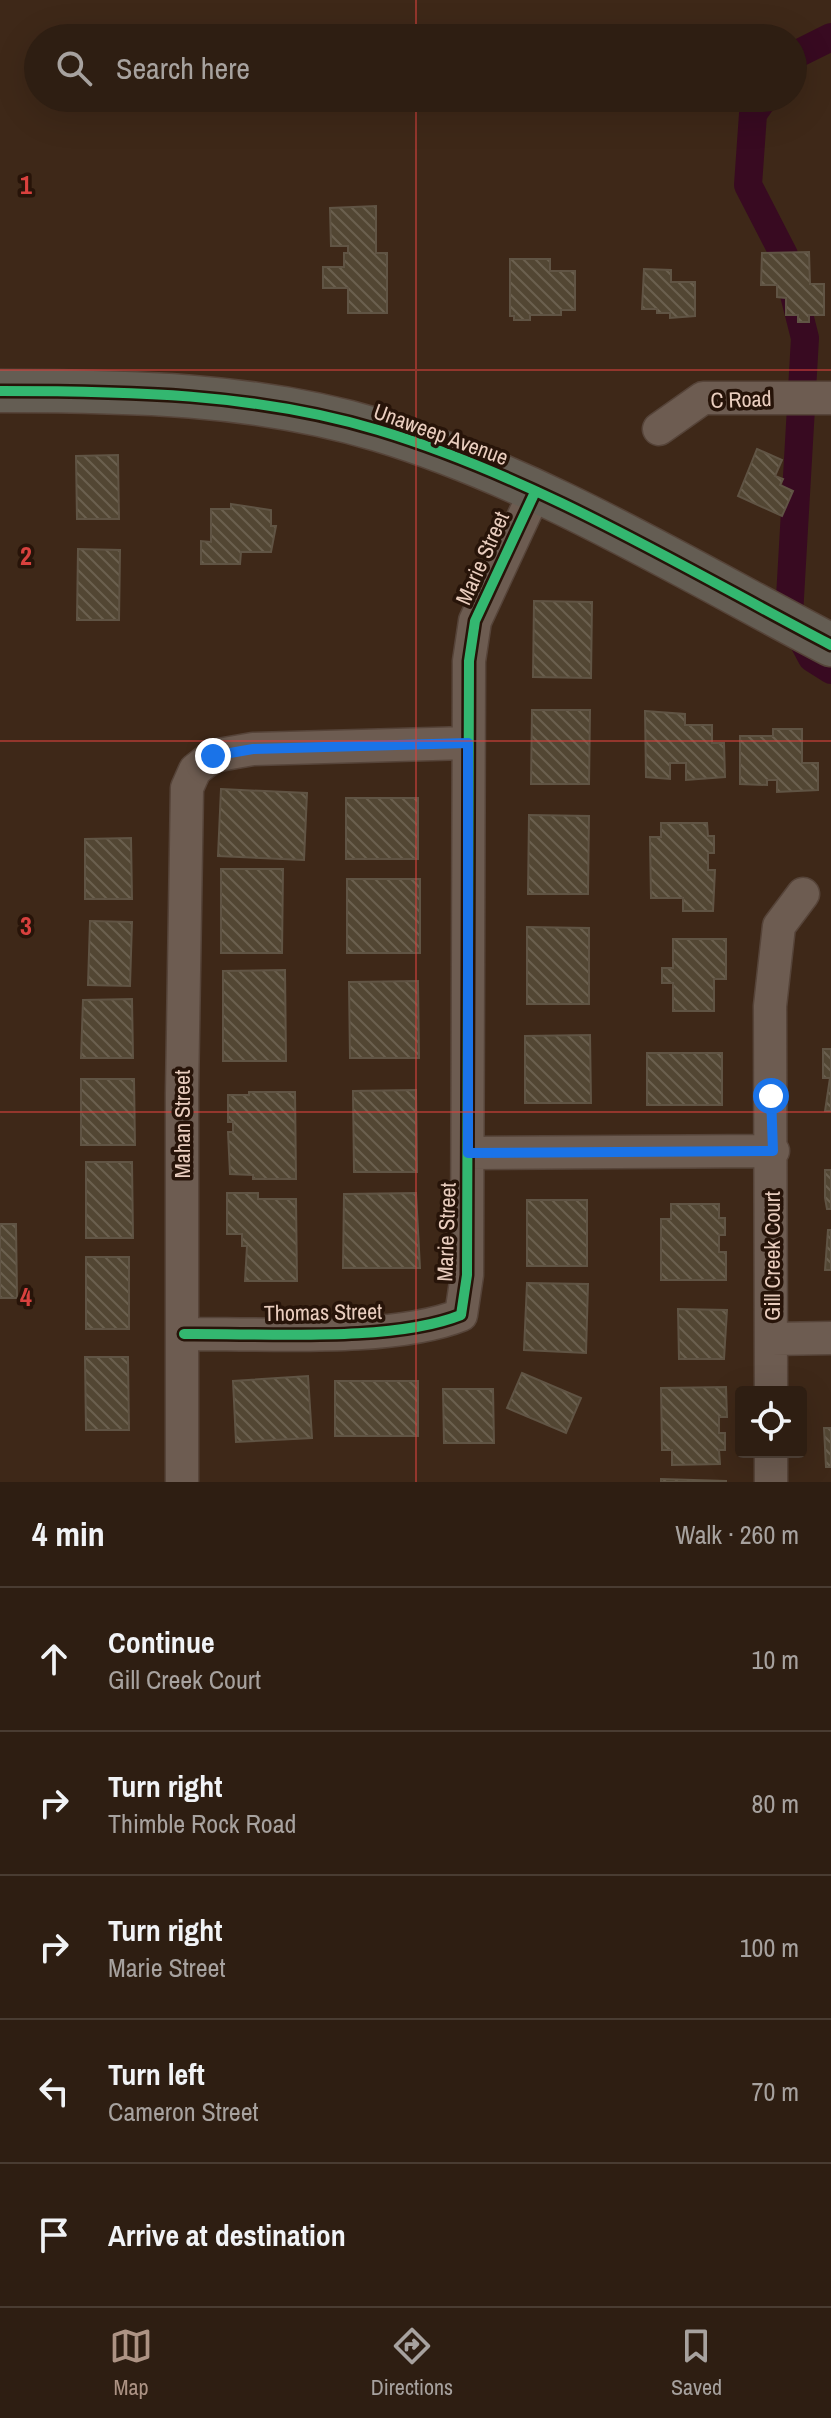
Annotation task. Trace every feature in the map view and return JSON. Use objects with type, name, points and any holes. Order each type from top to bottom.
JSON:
[{"type":"main road","name":"Unaweep Avenue","points":[[0,391],[209,396],[302,411],[378,430],[535,492],[831,645]]},
{"type":"street","name":"C Road","points":[[659,429],[703,398],[831,398]]},
{"type":"street","name":"Marie Street","points":[[461,1315],[467,1275],[469,661],[475,621],[535,492]]},
{"type":"street","name":"Mahan Street","points":[[182,1480],[182,1093],[187,788],[195,770],[213,756],[253,749],[468,743]]},
{"type":"street","name":"Gill Creek Court","points":[[771,1386],[773,1151],[770,1006],[779,926],[803,894]]},
{"type":"street","points":[[468,1153],[773,1151]]},
{"type":"street","name":"Thomas Street","points":[[184,1334],[431,1327],[461,1315]]},
{"type":"street","points":[[772,1339],[831,1338]]},
{"type":"street","points":[[771,1458],[771,1482]]},
{"type":"building","points":[[376,206],[376,253],[387,253],[387,313],[348,313],[348,288],[323,288],[323,267],[344,267],[344,253],[348,253],[348,246],[331,246],[330,208]]},
{"type":"building","points":[[809,252],[810,284],[824,284],[824,315],[809,315],[809,322],[798,322],[798,315],[786,315],[786,298],[777,297],[777,285],[761,285],[762,253]]},
{"type":"building","points":[[510,259],[550,259],[550,271],[575,271],[575,310],[561,310],[561,315],[530,315],[530,320],[514,320],[514,316],[510,316]]},
{"type":"building","points":[[644,269],[671,270],[671,282],[695,282],[695,316],[670,318],[670,313],[642,309]]},
{"type":"building","points":[[757,449],[782,460],[775,476],[783,479],[780,485],[793,491],[782,516],[738,496]]},
{"type":"building","points":[[118,455],[119,519],[77,519],[76,456]]},
{"type":"building","points":[[231,504],[271,510],[271,526],[276,526],[271,552],[241,552],[240,564],[201,564],[201,541],[211,542],[211,509],[231,509]]},
{"type":"building","points":[[78,549],[120,550],[119,620],[77,620]]},
{"type":"building","points":[[534,601],[592,602],[591,678],[533,677]]},
{"type":"building","points":[[532,710],[590,710],[589,784],[531,784]]},
{"type":"building","points":[[645,711],[685,714],[685,725],[712,725],[712,743],[724,743],[725,777],[686,780],[686,763],[670,763],[670,779],[646,777]]},
{"type":"building","points":[[773,729],[802,729],[802,763],[818,763],[818,790],[777,792],[777,780],[767,780],[767,785],[740,784],[740,736],[773,736]]},
{"type":"building","points":[[221,789],[307,793],[304,860],[218,856]]},
{"type":"building","points":[[346,798],[418,798],[418,859],[346,859]]},
{"type":"building","points":[[529,815],[589,816],[588,894],[528,894]]},
{"type":"building","points":[[661,823],[707,823],[708,836],[714,836],[714,853],[708,853],[708,870],[715,870],[713,911],[683,911],[683,898],[651,898],[650,837],[661,837]]},
{"type":"building","points":[[131,838],[132,899],[85,899],[85,839]]},
{"type":"building","points":[[221,869],[283,869],[282,953],[221,953]]},
{"type":"building","points":[[347,879],[420,879],[420,953],[347,953]]},
{"type":"building","points":[[90,921],[132,922],[130,986],[88,985]]},
{"type":"building","points":[[527,927],[589,928],[589,1004],[527,1004]]},
{"type":"building","points":[[673,939],[726,939],[726,979],[714,979],[714,1011],[673,1011],[673,983],[662,983],[662,968],[673,968]]},
{"type":"building","points":[[285,970],[286,1061],[223,1061],[223,971]]},
{"type":"building","points":[[418,981],[419,1058],[350,1058],[349,982]]},
{"type":"building","points":[[132,999],[133,1058],[81,1058],[83,1000]]},
{"type":"building","points":[[590,1035],[591,1103],[525,1103],[525,1036]]},
{"type":"building","points":[[823,1049],[831,1049],[831,1111],[825,1111],[830,1078],[823,1078]]},
{"type":"building","points":[[647,1053],[722,1053],[722,1105],[647,1105]]},
{"type":"building","points":[[81,1079],[134,1079],[135,1145],[81,1145]]},
{"type":"building","points":[[416,1090],[417,1172],[354,1172],[353,1091]]},
{"type":"building","points":[[249,1092],[295,1092],[296,1179],[253,1179],[253,1175],[230,1174],[228,1132],[233,1132],[233,1122],[228,1122],[228,1095],[249,1095]]},
{"type":"building","points":[[86,1162],[132,1162],[133,1238],[86,1238]]},
{"type":"building","points":[[825,1170],[831,1170],[831,1209],[827,1209],[825,1198]]},
{"type":"building","points":[[227,1193],[258,1193],[258,1199],[296,1199],[297,1281],[245,1281],[247,1246],[242,1246],[242,1234],[227,1234]]},
{"type":"building","points":[[416,1193],[420,1268],[343,1268],[344,1194]]},
{"type":"building","points":[[527,1200],[587,1200],[587,1266],[527,1266]]},
{"type":"building","points":[[671,1204],[719,1204],[719,1218],[725,1218],[725,1235],[719,1235],[719,1252],[726,1252],[726,1280],[661,1280],[661,1219],[671,1219]]},
{"type":"building","points":[[0,1224],[16,1224],[17,1298],[0,1298]]},
{"type":"building","points":[[828,1230],[831,1230],[831,1270],[825,1270]]},
{"type":"building","points":[[86,1257],[129,1257],[129,1329],[86,1329]]},
{"type":"building","points":[[527,1283],[588,1284],[586,1353],[524,1350]]},
{"type":"building","points":[[678,1309],[727,1310],[724,1359],[679,1359]]},
{"type":"building","points":[[85,1357],[128,1357],[129,1430],[86,1430]]},
{"type":"building","points":[[522,1373],[581,1398],[566,1433],[507,1408]]},
{"type":"building","points":[[308,1376],[312,1438],[236,1442],[233,1381]]},
{"type":"building","points":[[335,1381],[418,1381],[418,1436],[335,1436]]},
{"type":"building","points":[[726,1387],[727,1417],[719,1417],[719,1433],[725,1433],[725,1450],[719,1450],[720,1464],[672,1465],[672,1450],[662,1450],[661,1388]]},
{"type":"building","points":[[443,1389],[493,1389],[494,1443],[444,1443]]},
{"type":"building","points":[[824,1428],[831,1428],[831,1467],[826,1467]]},
{"type":"building","points":[[661,1479],[726,1481],[726,1482],[661,1482]]},
{"type":"waterway","points":[[807,49],[831,37]]},
{"type":"waterway","points":[[754,112],[748,185],[784,255],[805,338],[789,615],[812,658],[831,670]]},
{"type":"cycle path","points":[[0,391],[143,394],[238,401],[285,408],[378,430],[437,450],[552,499],[831,645]]},
{"type":"cycle path","points":[[184,1334],[363,1333],[432,1324],[461,1315],[467,1275],[469,661],[475,621],[535,492]]},
{"type":"route","points":[[213,756],[253,749],[468,743],[468,1153],[773,1151],[771,1096]]}]
